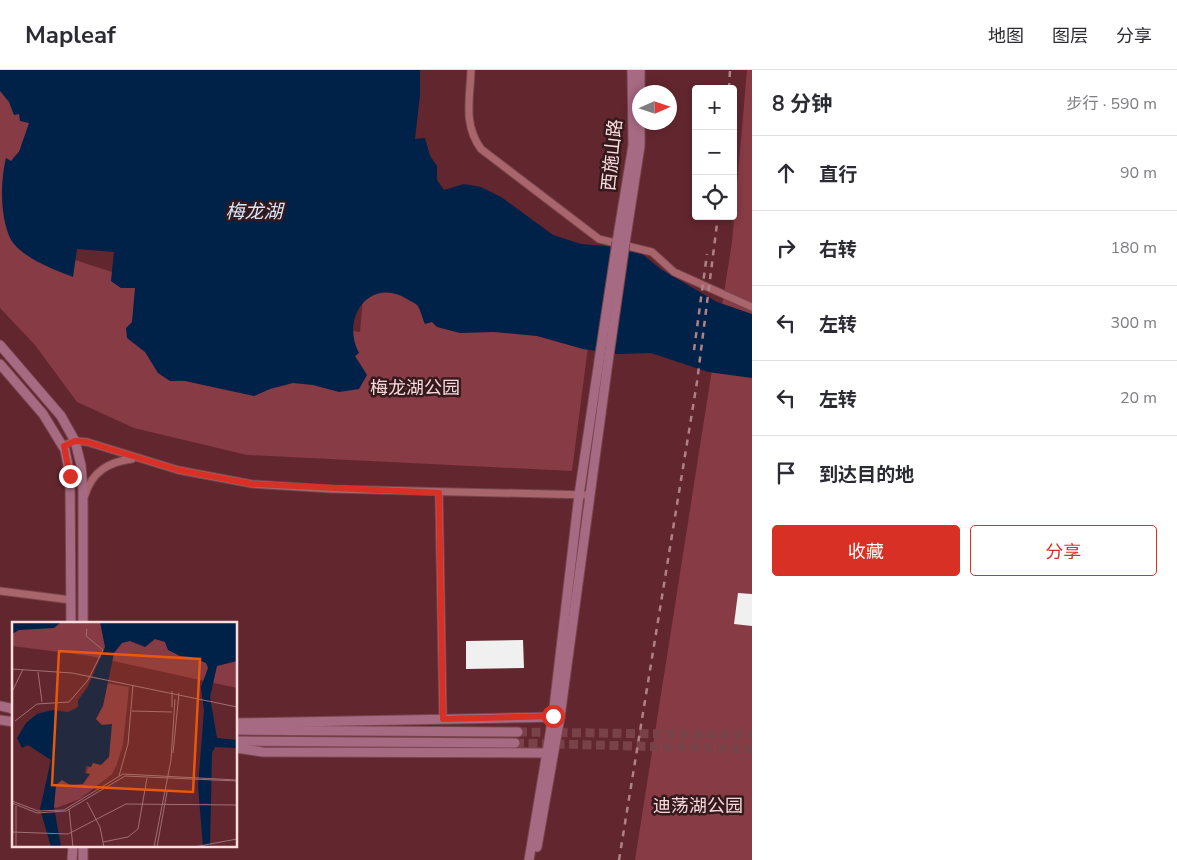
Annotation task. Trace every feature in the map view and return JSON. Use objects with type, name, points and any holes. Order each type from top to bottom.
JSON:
[{"type":"main road","name":"西施山路","points":[[621,242],[633,145],[632,70]]},
{"type":"main road","points":[[640,70],[640,85]]},
{"type":"main road","name":"西施山路","points":[[621,242],[640,146],[640,130]]},
{"type":"main road","points":[[529,860],[557,716],[584,495],[621,242]]},
{"type":"main road","points":[[0,345],[61,416],[75,441],[81,465],[83,500],[83,622]]},
{"type":"main road","points":[[0,364],[43,414],[64,446],[70,476],[71,622]]},
{"type":"main road","points":[[238,723],[557,716]]},
{"type":"main road","points":[[238,730],[518,732]]},
{"type":"main road","points":[[238,740],[515,743]]},
{"type":"main road","points":[[238,748],[263,752],[550,753]]},
{"type":"main road","points":[[535,860],[550,753]]},
{"type":"street","points":[[471,70],[469,124],[472,136],[481,150],[599,239],[652,252],[674,272],[752,308]]},
{"type":"street","points":[[64,446],[75,441],[87,442],[178,470],[252,484],[439,493],[584,495]]},
{"type":"street","points":[[83,500],[89,483],[97,473],[108,465],[135,458]]},
{"type":"street","points":[[439,493],[443,719]]},
{"type":"street","points":[[0,591],[71,600]]},
{"type":"green space","name":"迪荡湖公园","points":[[747,70],[752,70],[752,860],[635,860],[734,220],[737,220],[737,185]]},
{"type":"green space","name":"梅龙湖公园","points":[[0,82],[33,113],[31,138],[13,158],[11,213],[35,247],[143,282],[297,323],[360,332],[363,297],[385,284],[589,339],[572,471],[247,455],[134,428],[77,402],[35,345],[0,308]]},
{"type":"water","name":"梅龙湖","points":[[0,70],[420,70],[420,95],[415,139],[425,138],[430,156],[437,166],[437,180],[444,190],[464,184],[481,187],[501,197],[553,235],[581,244],[606,246],[642,254],[662,270],[717,302],[752,314],[752,378],[708,372],[651,353],[618,354],[583,349],[537,336],[494,332],[460,333],[437,327],[432,322],[425,324],[420,309],[416,304],[394,293],[381,293],[371,297],[362,304],[356,314],[353,327],[354,340],[359,353],[355,356],[367,375],[359,389],[339,392],[313,385],[293,383],[270,389],[254,396],[185,381],[170,381],[158,373],[145,352],[127,338],[126,328],[132,322],[135,288],[121,288],[111,281],[114,252],[77,249],[73,277],[31,258],[23,253],[11,240],[3,211],[2,189],[4,168],[6,158],[11,161],[19,152],[29,123],[20,121],[19,114],[14,115],[9,102],[0,91]]},
{"type":"building","points":[[738,593],[752,594],[752,626],[734,624]]},
{"type":"building","points":[[523,640],[524,668],[466,669],[466,641]]},
{"type":"tunnel","points":[[518,732],[752,735]]},
{"type":"tunnel","points":[[515,743],[752,749]]},
{"type":"railway","points":[[729,85],[730,70]]},
{"type":"railway","points":[[619,860],[697,382],[717,220]]},
{"type":"railway","points":[[694,350],[707,254]]},
{"type":"route","points":[[70,476],[64,446],[75,441],[87,442],[178,470],[252,484],[439,493],[443,719],[553,716]]}]
